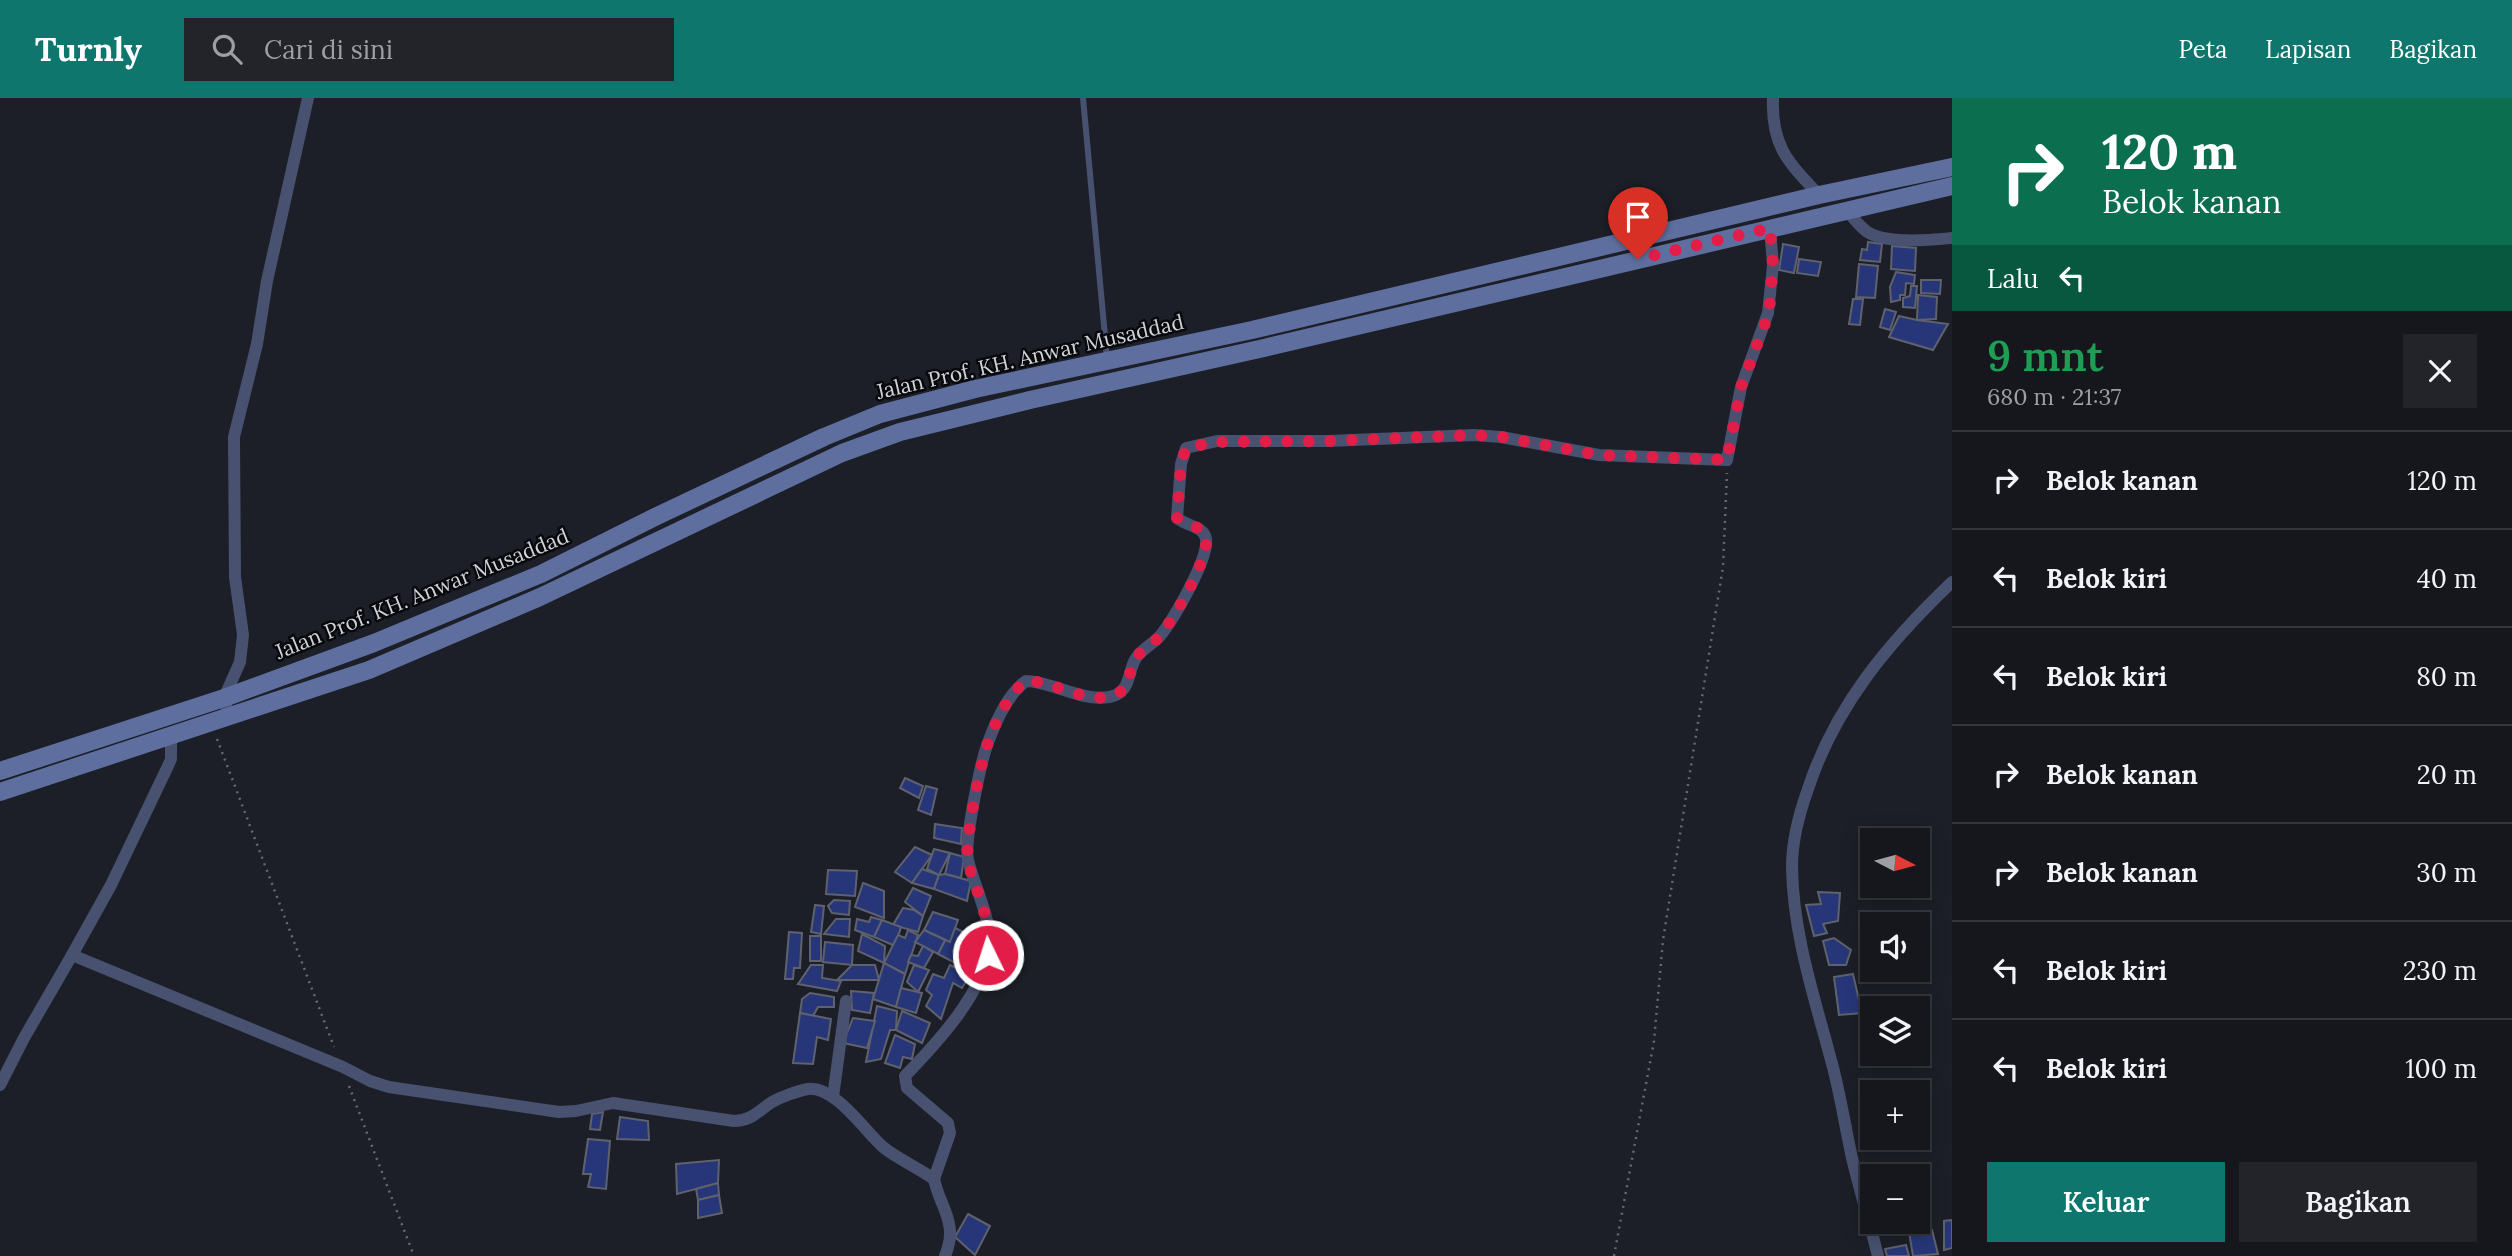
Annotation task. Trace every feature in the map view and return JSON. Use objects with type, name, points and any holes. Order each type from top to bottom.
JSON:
[{"type":"street","points":[[229,717],[224,698],[240,662],[243,635],[235,577],[234,437],[257,344],[275,243],[308,98]]},
{"type":"street","points":[[1773,98],[1776,139],[1788,161],[1819,195]]},
{"type":"street","name":"Jalan Prof. KH. Anwar Musaddad","points":[[0,771],[224,698],[374,643],[541,574],[788,454],[880,414],[975,389],[1252,330],[1819,195],[1952,167]]},
{"type":"street","points":[[1892,179],[1895,198]]},
{"type":"street","name":"Jalan Prof. KH. Anwar Musaddad","points":[[0,792],[369,670],[429,646],[540,597],[842,453],[900,432],[1952,186]]},
{"type":"street","points":[[1846,209],[1861,227],[1882,237],[1952,238]]},
{"type":"street","points":[[945,1256],[950,1241],[949,1224],[946,1208],[937,1193],[934,1179],[950,1133],[948,1123],[907,1088],[905,1076],[952,1026],[981,974],[988,955],[990,937],[968,859],[968,836],[989,740],[1009,701],[1026,681],[1099,698],[1117,694],[1129,680],[1135,660],[1173,619],[1199,566],[1206,542],[1204,533],[1199,528],[1177,518],[1181,464],[1186,448],[1217,442],[1474,435],[1501,437],[1599,455],[1727,460],[1741,387],[1769,313],[1773,265],[1770,228]]},
{"type":"street","points":[[1372,301],[1377,321]]},
{"type":"street","points":[[1097,386],[1100,362]]},
{"type":"street","points":[[1878,1256],[1853,1162],[1832,1063],[1801,953],[1792,865],[1798,819],[1816,765],[1837,720],[1863,681],[1893,644],[1952,582]]},
{"type":"street","points":[[0,1085],[111,885],[171,759],[171,736]]},
{"type":"street","points":[[20,764],[27,782]]},
{"type":"street","points":[[72,955],[389,1087],[559,1112],[613,1103],[745,1121],[773,1101],[807,1089],[819,1090],[833,1097],[885,1148],[934,1179]]},
{"type":"street","points":[[833,1097],[846,1001]]},
{"type":"lane","points":[[1083,98],[1100,362]]},
{"type":"path","points":[[1614,1256],[1654,1041],[1663,940],[1723,567],[1727,460]]},
{"type":"path","points":[[211,723],[414,1256]]},
{"type":"building","points":[[1868,242],[1882,244],[1880,262],[1860,260],[1862,249],[1867,250]]},
{"type":"building","points":[[1783,244],[1799,247],[1794,273],[1779,270]]},
{"type":"building","points":[[1892,246],[1916,248],[1915,271],[1891,269]]},
{"type":"building","points":[[1799,259],[1821,262],[1818,276],[1797,273]]},
{"type":"building","points":[[1859,264],[1878,266],[1875,298],[1856,297]]},
{"type":"building","points":[[1896,272],[1915,275],[1914,284],[1906,283],[1905,295],[1900,295],[1900,300],[1891,302],[1890,287]]},
{"type":"building","points":[[1921,280],[1941,280],[1940,294],[1921,293]]},
{"type":"building","points":[[1911,286],[1917,286],[1915,308],[1903,307],[1903,298],[1910,296]]},
{"type":"building","points":[[1918,295],[1937,297],[1936,319],[1917,320]]},
{"type":"building","points":[[1853,299],[1863,299],[1860,325],[1849,324]]},
{"type":"building","points":[[1885,309],[1896,312],[1890,330],[1880,327]]},
{"type":"building","points":[[1899,316],[1948,324],[1933,350],[1889,337]]},
{"type":"building","points":[[905,778],[923,786],[919,798],[900,788]]},
{"type":"building","points":[[926,786],[937,789],[931,815],[918,810]]},
{"type":"building","points":[[935,824],[962,828],[961,844],[934,838]]},
{"type":"building","points":[[915,847],[932,855],[912,883],[895,872]]},
{"type":"building","points":[[934,849],[950,853],[939,875],[927,869]]},
{"type":"building","points":[[950,853],[964,857],[961,878],[945,874]]},
{"type":"building","points":[[922,869],[939,875],[934,889],[912,883]]},
{"type":"building","points":[[828,870],[857,871],[855,896],[826,894]]},
{"type":"building","points":[[939,875],[971,881],[967,901],[934,889]]},
{"type":"building","points":[[863,883],[884,891],[884,918],[855,907]]},
{"type":"building","points":[[913,888],[931,896],[923,916],[905,902]]},
{"type":"building","points":[[1818,892],[1840,893],[1838,921],[1823,924],[1827,933],[1814,936],[1806,905],[1821,904]]},
{"type":"building","points":[[834,900],[850,901],[849,915],[832,913],[828,906]]},
{"type":"building","points":[[815,905],[824,906],[821,934],[811,932]]},
{"type":"building","points":[[903,908],[914,910],[923,916],[918,932],[893,925]]},
{"type":"building","points":[[933,912],[958,920],[950,942],[924,930]]},
{"type":"building","points":[[871,917],[882,920],[874,937],[855,930],[857,919],[869,922]]},
{"type":"building","points":[[836,919],[850,919],[849,937],[824,934]]},
{"type":"building","points":[[882,920],[901,927],[895,946],[874,937]]},
{"type":"building","points":[[955,928],[981,940],[974,958],[966,953],[961,966],[938,954],[945,940],[950,942]]},
{"type":"building","points":[[908,930],[918,935],[905,974],[884,963],[898,935],[905,938]]},
{"type":"building","points":[[924,930],[945,940],[938,954],[915,942]]},
{"type":"building","points":[[789,932],[802,933],[800,968],[794,968],[793,979],[785,979]]},
{"type":"building","points":[[862,934],[885,946],[884,963],[858,951]]},
{"type":"building","points":[[810,936],[821,936],[821,961],[810,961]]},
{"type":"building","points":[[1834,938],[1851,950],[1846,965],[1829,965],[1823,941]]},
{"type":"building","points":[[825,942],[853,945],[852,965],[823,962]]},
{"type":"building","points":[[923,946],[933,952],[924,968],[908,962],[911,955],[918,956]]},
{"type":"building","points":[[884,963],[905,974],[896,1007],[873,999]]},
{"type":"building","points":[[811,965],[823,965],[822,978],[841,981],[837,991],[798,984]]},
{"type":"building","points":[[852,965],[875,965],[879,980],[837,980]]},
{"type":"building","points":[[914,965],[929,970],[918,992],[907,982]]},
{"type":"building","points":[[950,965],[970,975],[962,988],[953,983],[941,1019],[926,1006],[932,995],[926,990],[933,974],[944,978]]},
{"type":"building","points":[[1853,974],[1860,1013],[1839,1015],[1834,977]]},
{"type":"building","points":[[901,988],[922,993],[916,1013],[896,1007]]},
{"type":"building","points":[[851,991],[874,993],[870,1013],[852,1010]]},
{"type":"building","points":[[810,993],[834,997],[834,1007],[818,1007],[813,1016],[800,1013],[802,999]]},
{"type":"building","points":[[877,1006],[897,1011],[896,1030],[890,1030],[881,1059],[866,1062]]},
{"type":"building","points":[[902,1011],[930,1023],[922,1043],[896,1030]]},
{"type":"building","points":[[800,1013],[831,1019],[828,1040],[817,1037],[813,1064],[793,1063]]},
{"type":"building","points":[[853,1018],[875,1021],[867,1048],[843,1043]]},
{"type":"building","points":[[895,1035],[915,1044],[912,1059],[903,1057],[900,1068],[885,1063]]},
{"type":"building","points":[[603,1112],[600,1130],[590,1129],[592,1114]]},
{"type":"building","points":[[620,1117],[648,1121],[649,1140],[617,1139]]},
{"type":"building","points":[[588,1139],[610,1141],[606,1189],[588,1187],[591,1174],[583,1174]]},
{"type":"building","points":[[719,1160],[718,1183],[677,1194],[676,1164]]},
{"type":"building","points":[[718,1183],[719,1195],[698,1200],[696,1189]]},
{"type":"building","points":[[719,1195],[722,1213],[698,1218],[698,1200]]},
{"type":"building","points":[[968,1214],[990,1226],[975,1255],[955,1237]]},
{"type":"building","points":[[1952,1220],[1952,1248],[1944,1250],[1944,1221]]},
{"type":"building","points":[[1930,1230],[1938,1254],[1913,1256],[1909,1234],[1930,1234]]},
{"type":"building","points":[[1906,1245],[1909,1256],[1887,1256],[1885,1249]]},
{"type":"route","points":[[988,955],[990,937],[968,859],[968,836],[989,740],[1009,701],[1026,681],[1099,698],[1117,694],[1129,680],[1135,660],[1173,619],[1206,547],[1204,533],[1177,518],[1181,464],[1186,448],[1217,442],[1474,435],[1501,437],[1599,455],[1727,460],[1741,387],[1769,313],[1773,265],[1770,228],[1638,259]]}]
